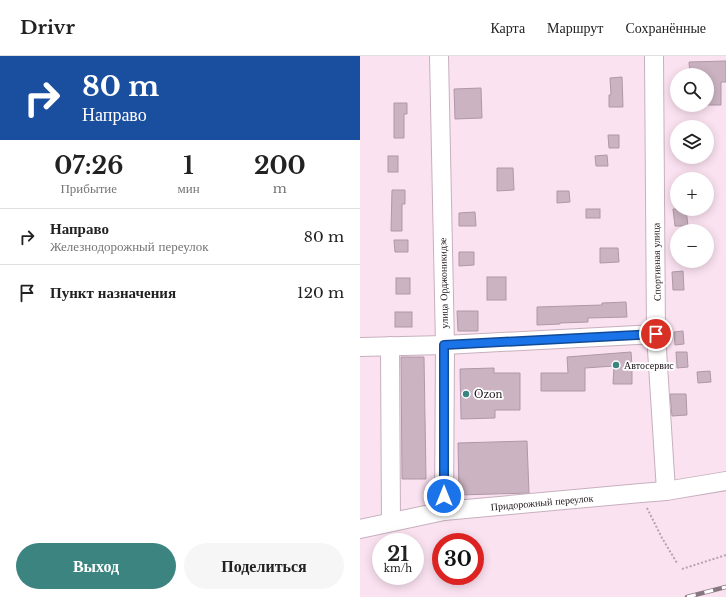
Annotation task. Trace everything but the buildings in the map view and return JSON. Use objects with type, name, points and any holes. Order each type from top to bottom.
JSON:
[{"type":"street","name":"улица Орджоникидзе","points":[[439,56],[444,345],[444,511]]},
{"type":"street","name":"Спортивная улица","points":[[654,56],[656,334],[666,491]]},
{"type":"street","points":[[360,347],[444,345],[656,334]]},
{"type":"street","points":[[390,346],[391,522]]},
{"type":"street","name":"Придорожный переулок","points":[[360,529],[444,511],[641,492],[666,491],[726,481]]},
{"type":"path","points":[[641,492],[659,532],[677,563]]},
{"type":"path","points":[[682,569],[726,555]]},
{"type":"railway","points":[[687,597],[726,587]]},
{"type":"place","name":"Автосервис","points":[[616,365]]},
{"type":"place","name":"Ozon","points":[[466,394]]},
{"type":"route","points":[[444,496],[444,345],[656,334]]}]
